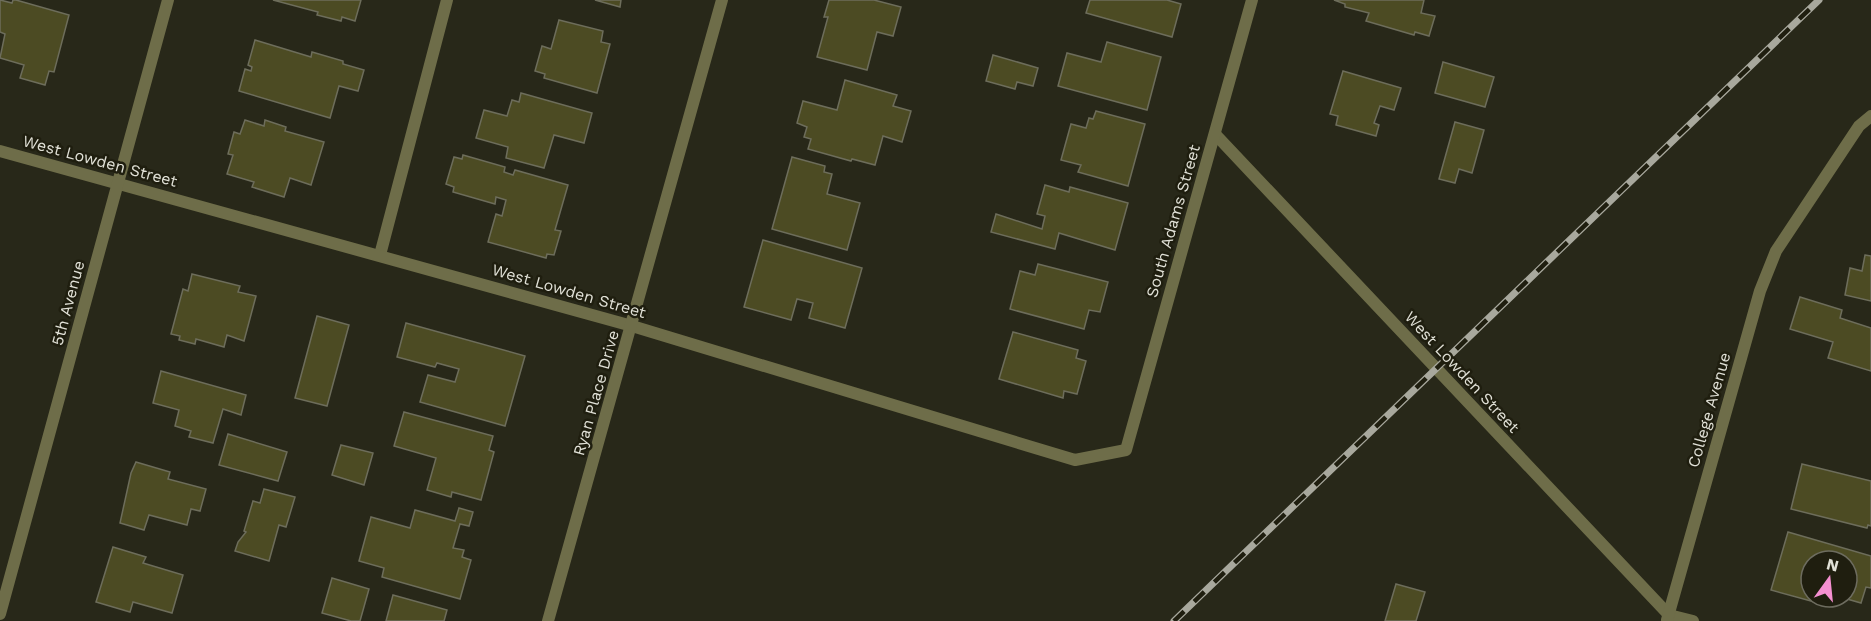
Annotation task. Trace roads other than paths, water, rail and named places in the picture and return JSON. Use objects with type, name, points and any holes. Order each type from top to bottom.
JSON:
[{"type":"street","name":"5th Avenue","points":[[0,614],[168,0]]},
{"type":"street","points":[[380,255],[447,0]]},
{"type":"street","name":"Ryan Place Drive","points":[[548,621],[722,0]]},
{"type":"street","name":"South Adams Street","points":[[1126,450],[1252,0]]},
{"type":"street","name":"College Avenue","points":[[1668,618],[1760,291],[1776,251],[1859,126],[1871,116]]},
{"type":"street","name":"West Lowden Street","points":[[1215,134],[1668,618]]},
{"type":"street","name":"West Lowden Street","points":[[0,151],[632,326],[1075,460],[1126,450]]},
{"type":"street","points":[[1668,618],[1693,621]]},
{"type":"railway","points":[[1174,621],[1819,0]]}]
